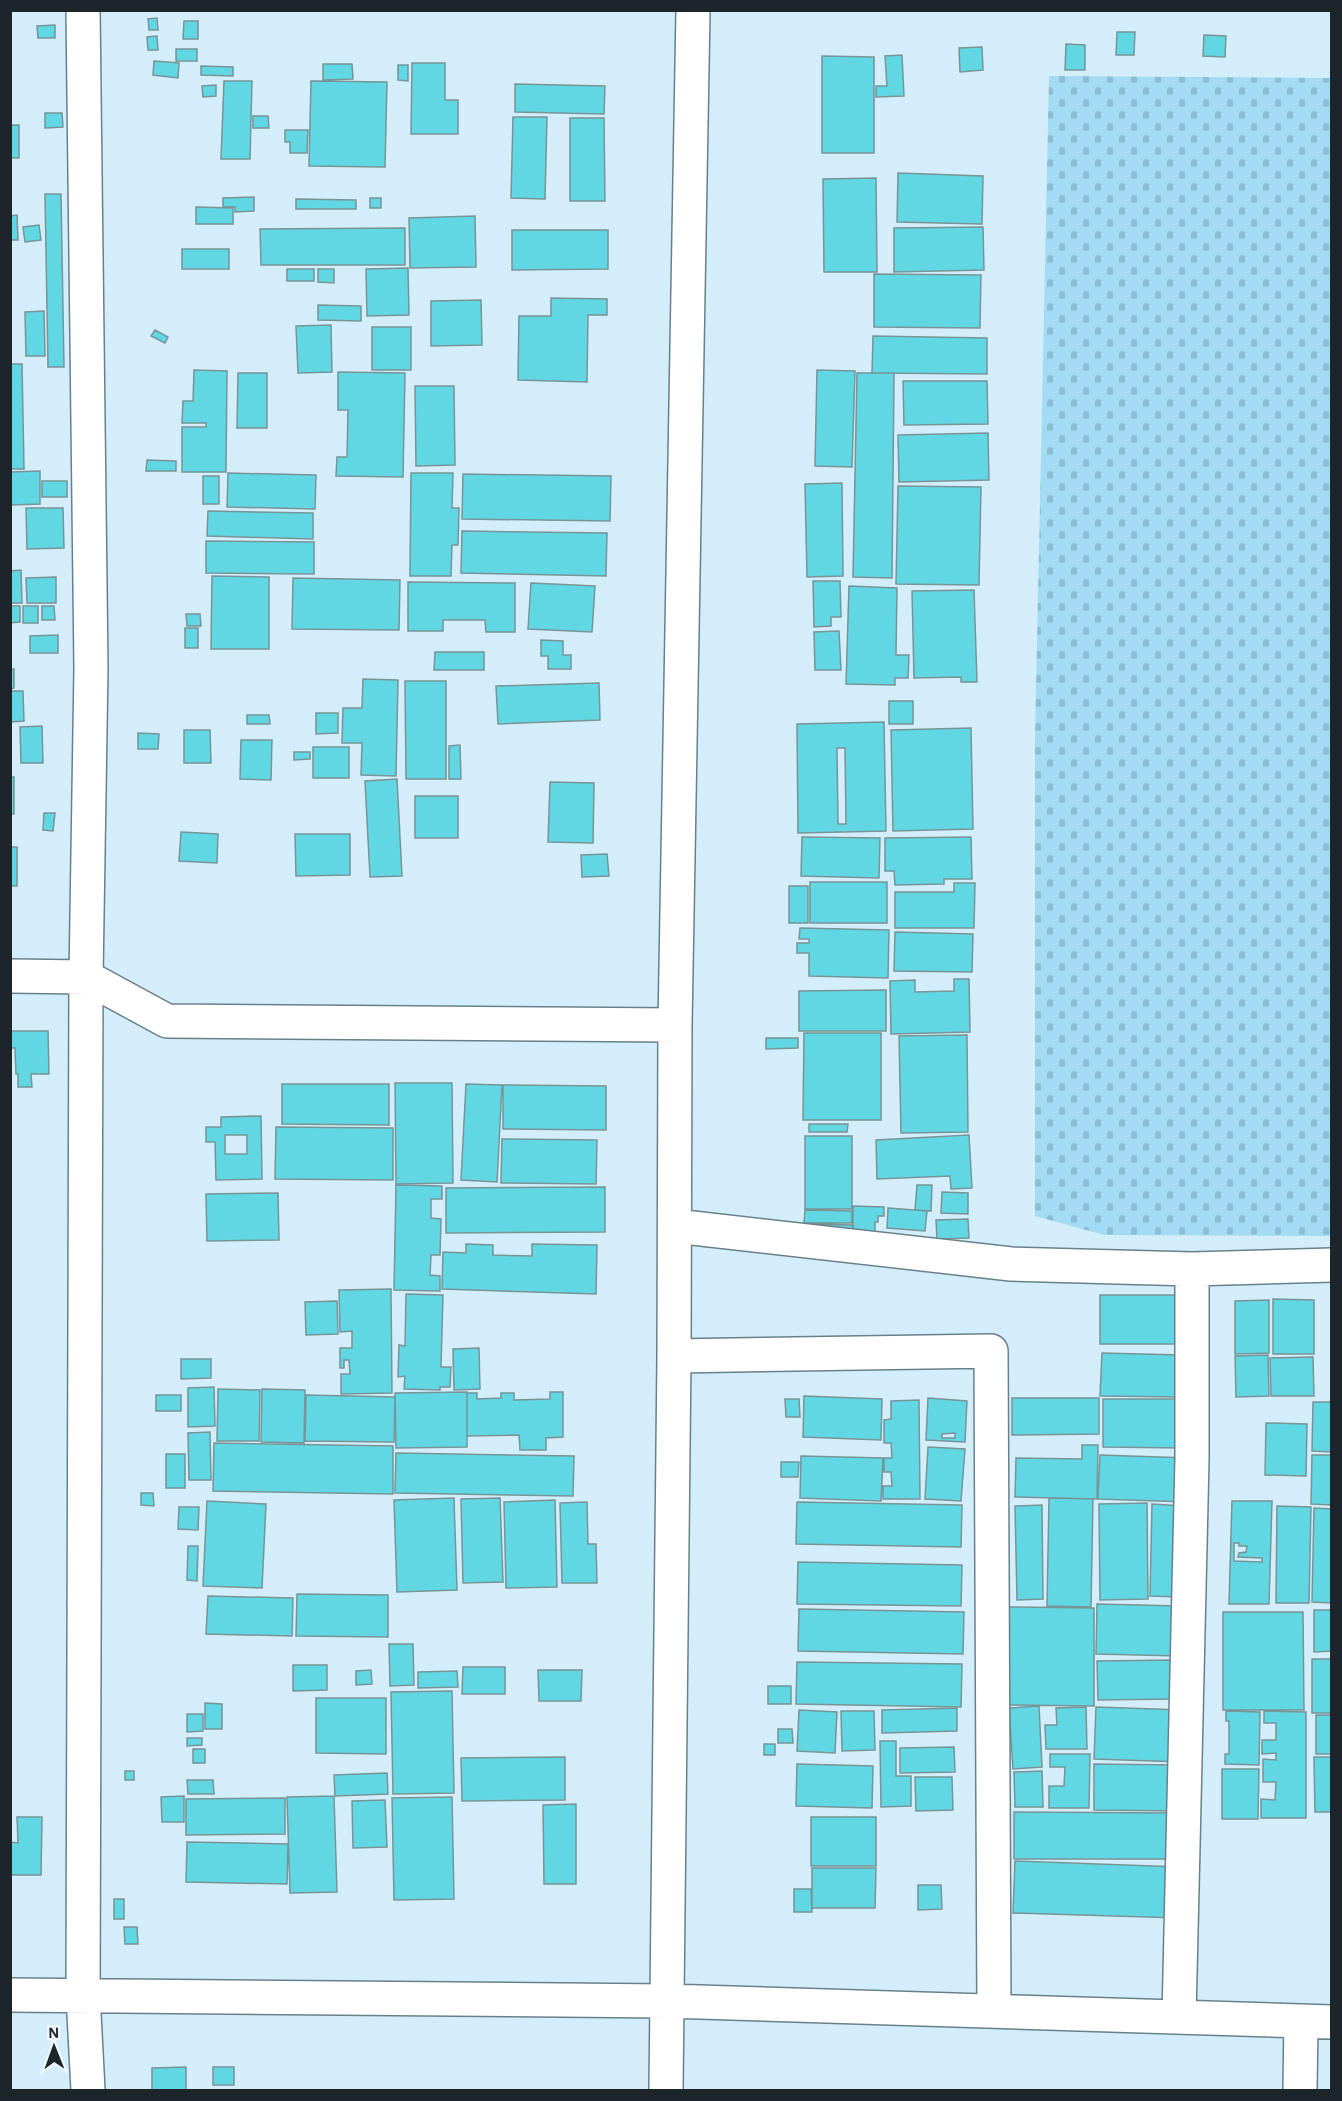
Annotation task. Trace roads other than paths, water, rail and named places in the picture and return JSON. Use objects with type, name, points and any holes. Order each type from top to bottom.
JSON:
[{"type":"street","points":[[83,10],[91,668],[86,977],[83,1995],[88,2091]]},
{"type":"street","points":[[666,2091],[675,1025],[693,10]]},
{"type":"street","points":[[10,976],[86,977],[167,1022],[675,1025]]},
{"type":"street","points":[[675,1226],[1011,1264],[1192,1269],[1332,1265]]},
{"type":"street","points":[[1179,2017],[1192,1459],[1192,1269]]},
{"type":"street","points":[[674,1356],[991,1351],[994,2011]]},
{"type":"street","points":[[10,1995],[667,2001],[1316,2022],[1300,2091]]}]
